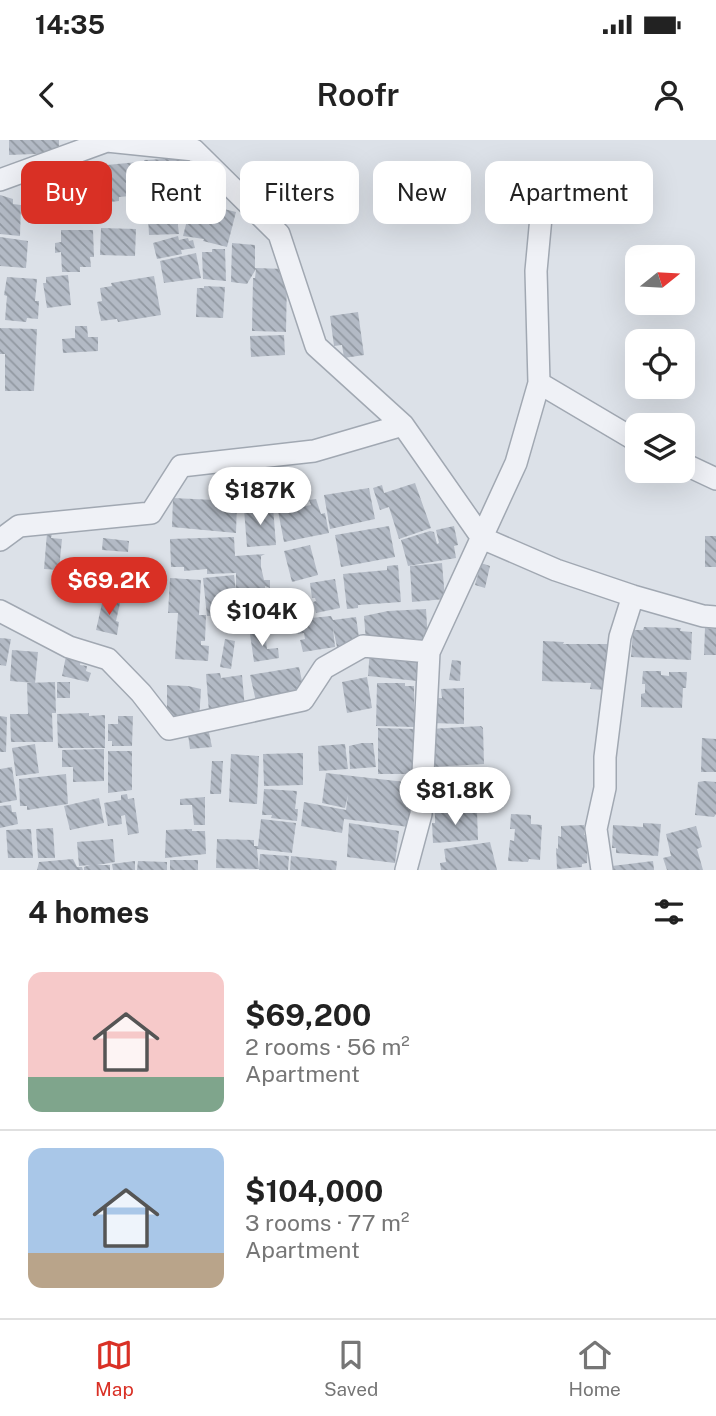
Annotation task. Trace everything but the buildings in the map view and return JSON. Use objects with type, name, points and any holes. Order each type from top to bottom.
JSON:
[{"type":"street","points":[[0,180],[107,141],[187,145],[279,234],[317,346],[403,425],[482,538],[556,570],[633,596],[703,616],[716,617]]},
{"type":"street","points":[[406,870],[421,814],[429,652],[516,463],[539,383],[536,271],[540,224]]},
{"type":"street","points":[[539,383],[625,434]]},
{"type":"street","points":[[0,540],[19,526],[150,513],[181,466],[314,451],[403,425]]},
{"type":"street","points":[[695,469],[716,479]]},
{"type":"street","points":[[602,870],[596,829],[605,788],[605,757],[620,637],[633,596]]},
{"type":"street","points":[[0,611],[69,647],[108,659],[141,693],[169,729],[303,700],[324,668],[363,646],[429,652]]}]
